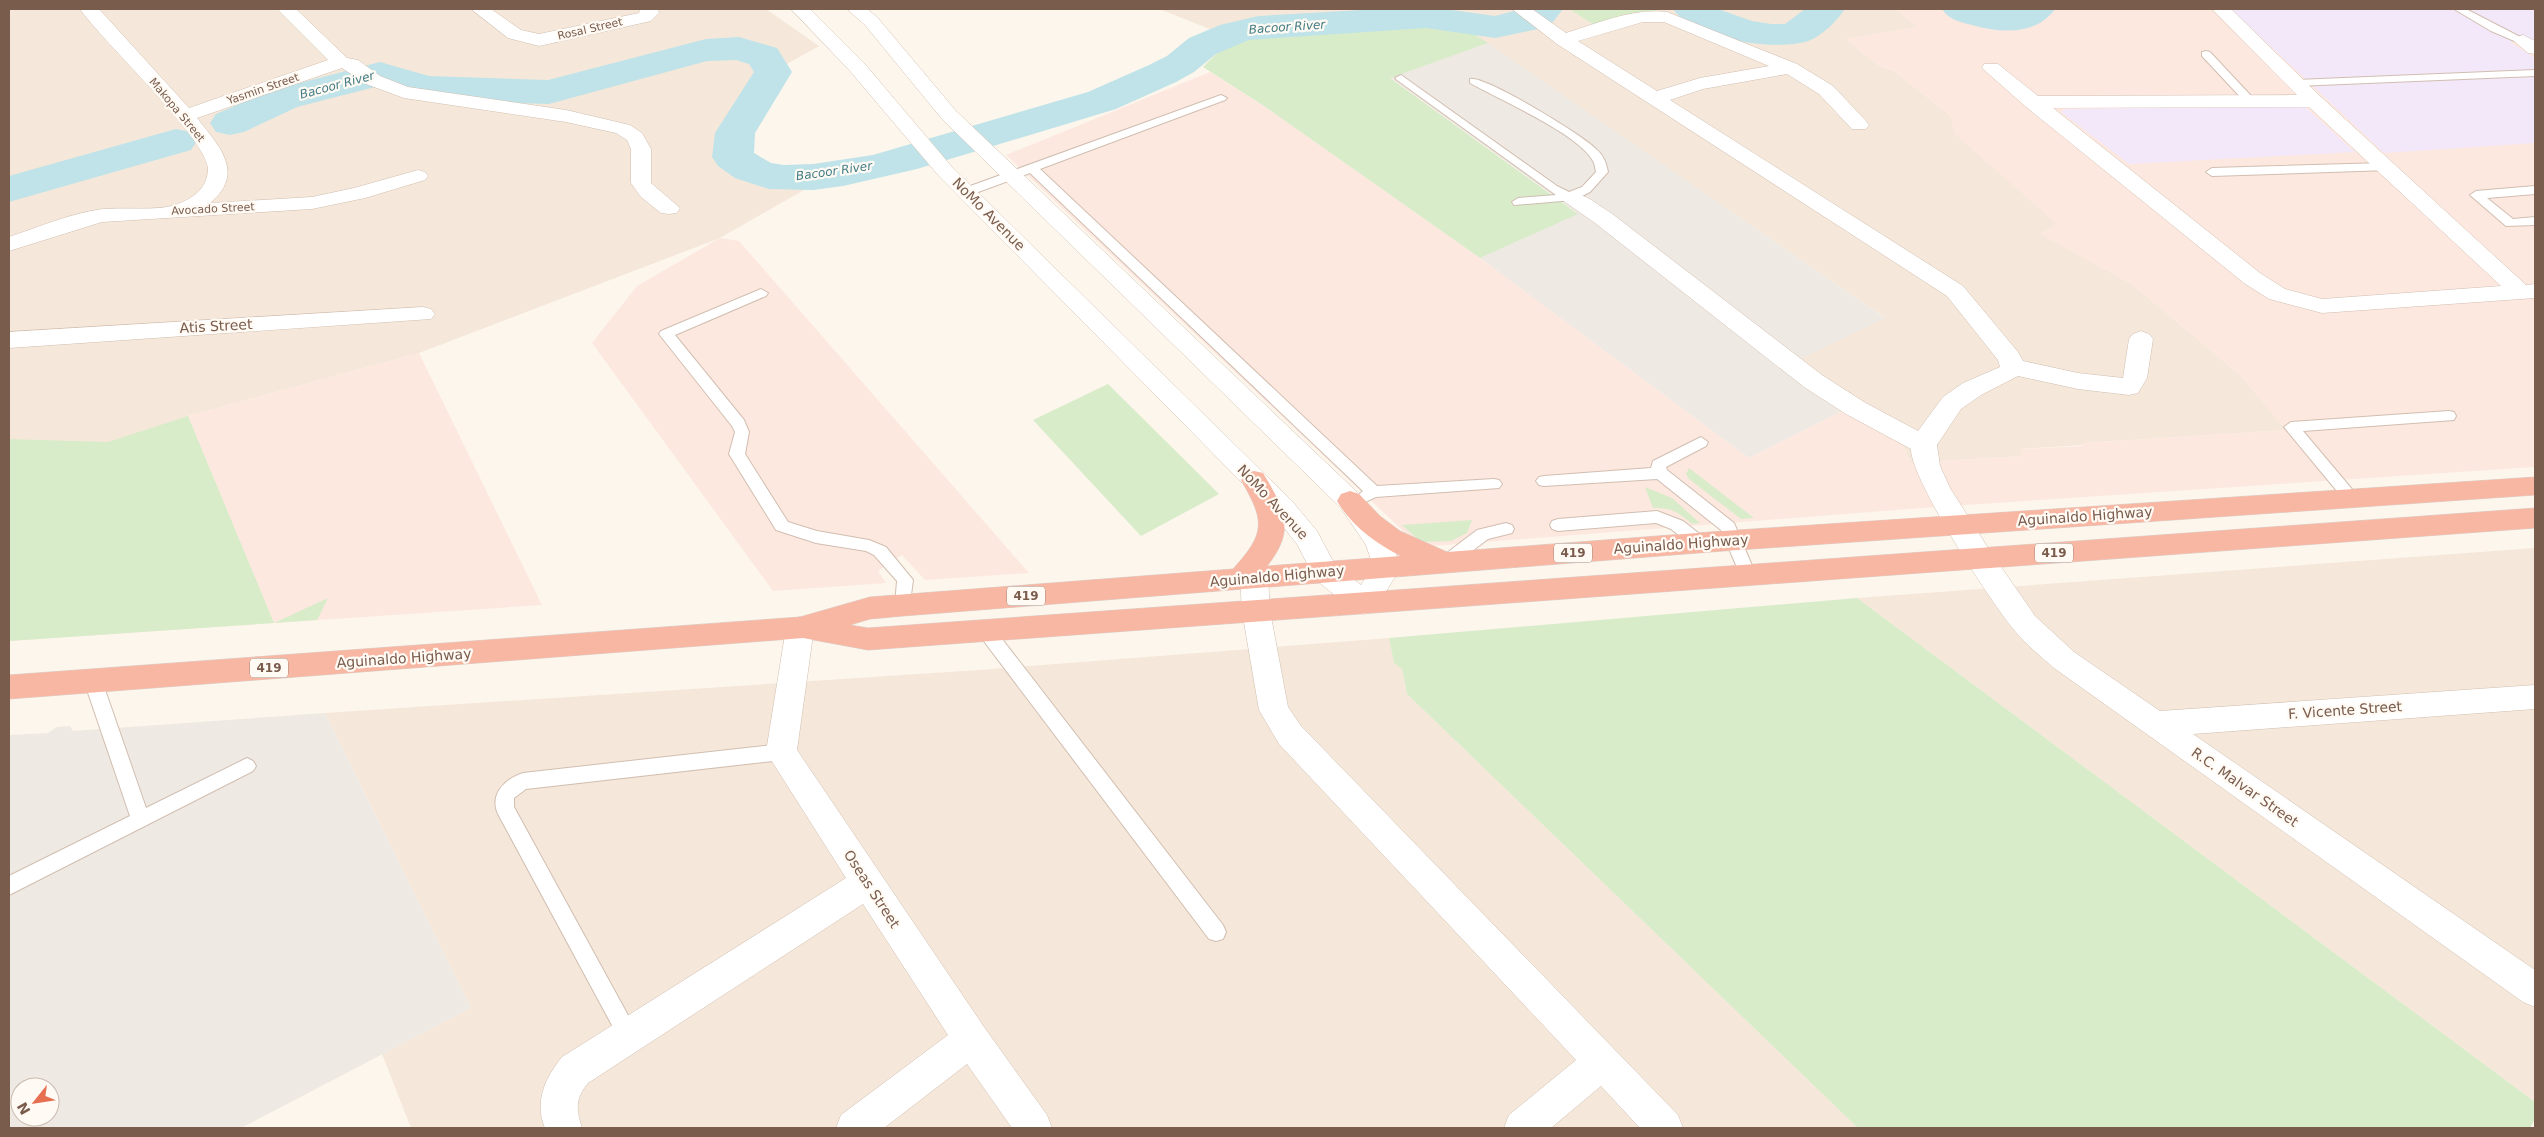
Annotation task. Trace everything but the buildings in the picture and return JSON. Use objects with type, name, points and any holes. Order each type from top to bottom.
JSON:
[{"type":"highway","points":[[1247,578],[1262,556],[1272,528],[1269,502],[1254,480]]},
{"type":"highway","name":"Aguinaldo Highway","points":[[9,687],[800,628],[870,608],[903,605],[1700,542],[2535,486]]},
{"type":"highway","points":[[1362,497],[1373,527],[1406,548],[1445,563]]},
{"type":"highway","name":"Aguinaldo Highway","points":[[800,628],[868,639],[2535,518]]},
{"type":"street","name":"Makopa Street","points":[[89,9],[185,116],[210,149],[218,166],[218,179],[213,190],[201,200],[179,211]]},
{"type":"street","points":[[286,9],[346,63],[373,80],[404,92],[566,116],[623,129],[635,137],[641,149],[641,183],[648,193],[668,208]]},
{"type":"street","name":"Rosal Street","points":[[480,9],[515,36],[524,40],[539,40],[636,19],[650,13],[650,9]]},
{"type":"street","name":"NoMo Avenue","points":[[800,9],[830,34],[907,129],[966,192],[1295,522],[1307,538],[1325,572],[1364,603]]},
{"type":"street","points":[[856,9],[871,21],[948,115],[990,156],[1021,172],[1186,344],[1228,384],[1362,497],[1387,567],[1364,603]]},
{"type":"street","points":[[2221,9],[2314,101],[2385,167],[2528,292]]},
{"type":"street","points":[[1528,14],[1564,40],[1943,282],[1965,302],[2010,358],[2012,367],[2008,373],[1972,389],[1952,403],[1928,435],[1924,445],[1854,408],[1813,381],[1603,218],[1572,198]]},
{"type":"street","points":[[1564,40],[1641,17],[1658,15],[1685,24],[1790,68],[1826,90],[1860,125]]},
{"type":"street","name":"Yasmin Street","points":[[185,116],[346,63]]},
{"type":"street","points":[[1655,98],[1700,84],[1790,68]]},
{"type":"street","points":[[1991,68],[2252,278],[2277,294],[2307,303],[2329,306],[2528,292]]},
{"type":"street","points":[[2032,102],[2314,101]]},
{"type":"street","name":"Avocado Street","points":[[9,244],[87,219],[312,203],[358,194],[418,176]]},
{"type":"street","name":"Atis Street","points":[[9,340],[423,314]]},
{"type":"street","points":[[2012,367],[2064,379],[2129,387],[2135,378],[2141,339]]},
{"type":"street","name":"R.C. Malvar Street","points":[[1924,445],[1927,466],[1980,558],[2025,624],[2049,648],[2535,990]]},
{"type":"street","points":[[1247,578],[1256,611],[1274,710],[1290,735],[1665,1128]]},
{"type":"street","points":[[781,752],[800,628]]},
{"type":"street","name":"F. Vicente Street","points":[[2155,724],[2535,697]]},
{"type":"street","name":"Oseas Street","points":[[781,752],[971,1039],[1034,1128]]},
{"type":"street","points":[[564,1128],[558,1117],[556,1106],[566,1081],[574,1070],[868,882]]},
{"type":"street","points":[[854,1128],[971,1039]]},
{"type":"street","points":[[1522,1128],[1602,1062]]},
{"type":"lane","points":[[2459,9],[2494,29],[2529,45]]},
{"type":"lane","points":[[2206,54],[2250,101]]},
{"type":"lane","points":[[2296,83],[2535,73]]},
{"type":"lane","points":[[1401,78],[1554,189],[1572,198]]},
{"type":"lane","points":[[1474,81],[1551,122],[1588,149],[1600,161],[1602,172],[1597,182],[1572,198],[1518,202]]},
{"type":"lane","points":[[966,192],[1220,98]]},
{"type":"lane","points":[[2212,172],[2385,167]]},
{"type":"lane","points":[[1021,172],[1208,335],[1249,374],[1362,497],[1494,484]]},
{"type":"lane","points":[[2535,190],[2476,195],[2510,223],[2535,221]]},
{"type":"lane","points":[[761,293],[666,334],[739,424],[742,432],[737,454],[782,526],[799,534],[869,546],[880,551],[905,580],[903,605]]},
{"type":"lane","points":[[1186,344],[1208,335]]},
{"type":"lane","points":[[1228,384],[1249,374]]},
{"type":"lane","points":[[2351,498],[2291,427],[2449,416]]},
{"type":"lane","points":[[1701,442],[1658,465],[1660,473],[1728,527],[1748,575]]},
{"type":"lane","points":[[1544,481],[1660,473]]},
{"type":"lane","points":[[1558,525],[1657,518],[1667,520],[1700,542]]},
{"type":"lane","points":[[1445,563],[1483,534],[1506,529]]},
{"type":"lane","points":[[986,631],[1216,932]]},
{"type":"lane","points":[[92,681],[141,820]]},
{"type":"lane","points":[[628,1035],[505,808],[503,801],[506,793],[523,781],[781,752]]},
{"type":"lane","points":[[9,886],[247,766]]},
{"type":"shaded area","points":[[9,9],[766,9],[819,46],[773,72],[735,133],[733,157],[748,170],[763,176],[784,178],[832,174],[720,238],[419,353],[188,416],[274,623],[9,641]]},
{"type":"shaded area","points":[[1159,9],[1537,9],[1534,13],[1518,20],[1497,24],[1478,24],[1448,15],[1424,13],[1239,24],[1220,33]]},
{"type":"shaded area","points":[[1554,9],[1569,9],[1596,25],[1644,12],[1656,11],[1654,9],[1685,9],[1723,26],[1771,39],[1789,39],[1809,30],[1832,9],[1896,9],[1918,27],[1846,39],[1879,66],[1894,71],[1951,116],[2058,224],[2041,234],[2132,284],[2240,375],[2287,430],[2083,443],[2083,445],[2020,449],[2023,456],[1910,463],[1902,443],[1784,367],[1884,317],[1459,25],[1502,30],[1543,18]]},
{"type":"shaded area","points":[[1705,9],[1823,9],[1795,31],[1774,33],[1750,31],[1726,21]]},
{"type":"shaded area","points":[[1896,9],[1955,9],[1997,24],[2027,19],[2047,9],[2535,9],[2535,467],[1935,507],[1420,547],[1006,155],[1210,72],[1264,106],[1480,258],[1749,458],[1842,411],[1902,443],[1910,463],[2023,456],[2019,449],[2083,446],[2082,443],[2286,430],[2240,375],[2132,284],[2040,234],[2057,224],[1954,133],[1951,116],[1894,71],[1879,66],[1846,39],[1918,27]]},
{"type":"shaded area","points":[[1965,9],[2027,9],[2016,15],[1999,18]]},
{"type":"shaded area","points":[[2231,9],[2535,9],[2535,40],[2510,42],[2535,58],[2535,143],[2384,153]]},
{"type":"shaded area","points":[[1488,43],[1885,318],[1784,367],[1842,411],[1749,458],[1480,258],[1577,213],[1389,77]]},
{"type":"shaded area","points":[[2304,106],[2355,152],[2129,164],[2061,112],[2066,109]]},
{"type":"shaded area","points":[[720,238],[739,241],[1029,573],[925,580],[902,555],[878,571],[886,583],[773,591],[592,343],[637,286]]},
{"type":"shaded area","points":[[419,353],[542,605],[274,623],[188,416]]},
{"type":"shaded area","points":[[2535,548],[2535,1102],[1857,598]]},
{"type":"shaded area","points":[[1389,638],[1394,662],[1402,669],[1407,694],[1858,1128],[411,1128],[382,1054],[471,1008],[325,713],[979,670]]},
{"type":"shaded area","points":[[325,713],[471,1008],[241,1128],[9,1128],[9,735],[48,733],[57,727],[70,726],[73,731]]},
{"type":"green space","points":[[1569,9],[1654,9],[1657,11],[1644,12],[1596,26]]},
{"type":"green space","points":[[1435,23],[1459,25],[1488,43],[1390,78],[1578,214],[1480,258],[1264,106],[1203,67],[1233,37],[1245,34]]},
{"type":"green space","points":[[1108,384],[1219,494],[1141,536],[1033,420]]},
{"type":"green space","points":[[188,416],[274,623],[9,641],[9,439],[108,442]]},
{"type":"green space","points":[[1689,468],[1754,518],[1741,519],[1689,479],[1686,474]]},
{"type":"green space","points":[[1645,487],[1672,498],[1700,523],[1692,524],[1670,510],[1653,508]]},
{"type":"green space","points":[[1472,520],[1467,533],[1451,541],[1421,542],[1402,525]]},
{"type":"green space","points":[[328,598],[317,620],[274,623]]},
{"type":"green space","points":[[1857,598],[2535,1102],[2535,1119],[2530,1128],[1858,1128],[1407,694],[1402,669],[1394,663],[1389,638]]},
{"type":"waterway","name":"Bacoor River","points":[[230,123],[283,99],[380,74],[427,88],[549,92],[706,50],[739,48],[764,56],[773,72],[735,133],[733,157],[744,166],[769,177],[813,177],[873,168],[1102,101],[1154,78],[1180,64],[1195,51],[1210,42],[1241,30],[1258,27],[1426,17],[1495,27],[1525,21],[1540,14],[1545,9]]},
{"type":"waterway","name":"Bacoor River","points":[[1691,9],[1727,26],[1771,36],[1796,33],[1827,9]]},
{"type":"waterway","name":"Bacoor River","points":[[1960,9],[1978,16],[1999,20],[2020,19],[2037,9]]},
{"type":"waterway","name":"Bacoor River","points":[[9,189],[176,141]]}]
